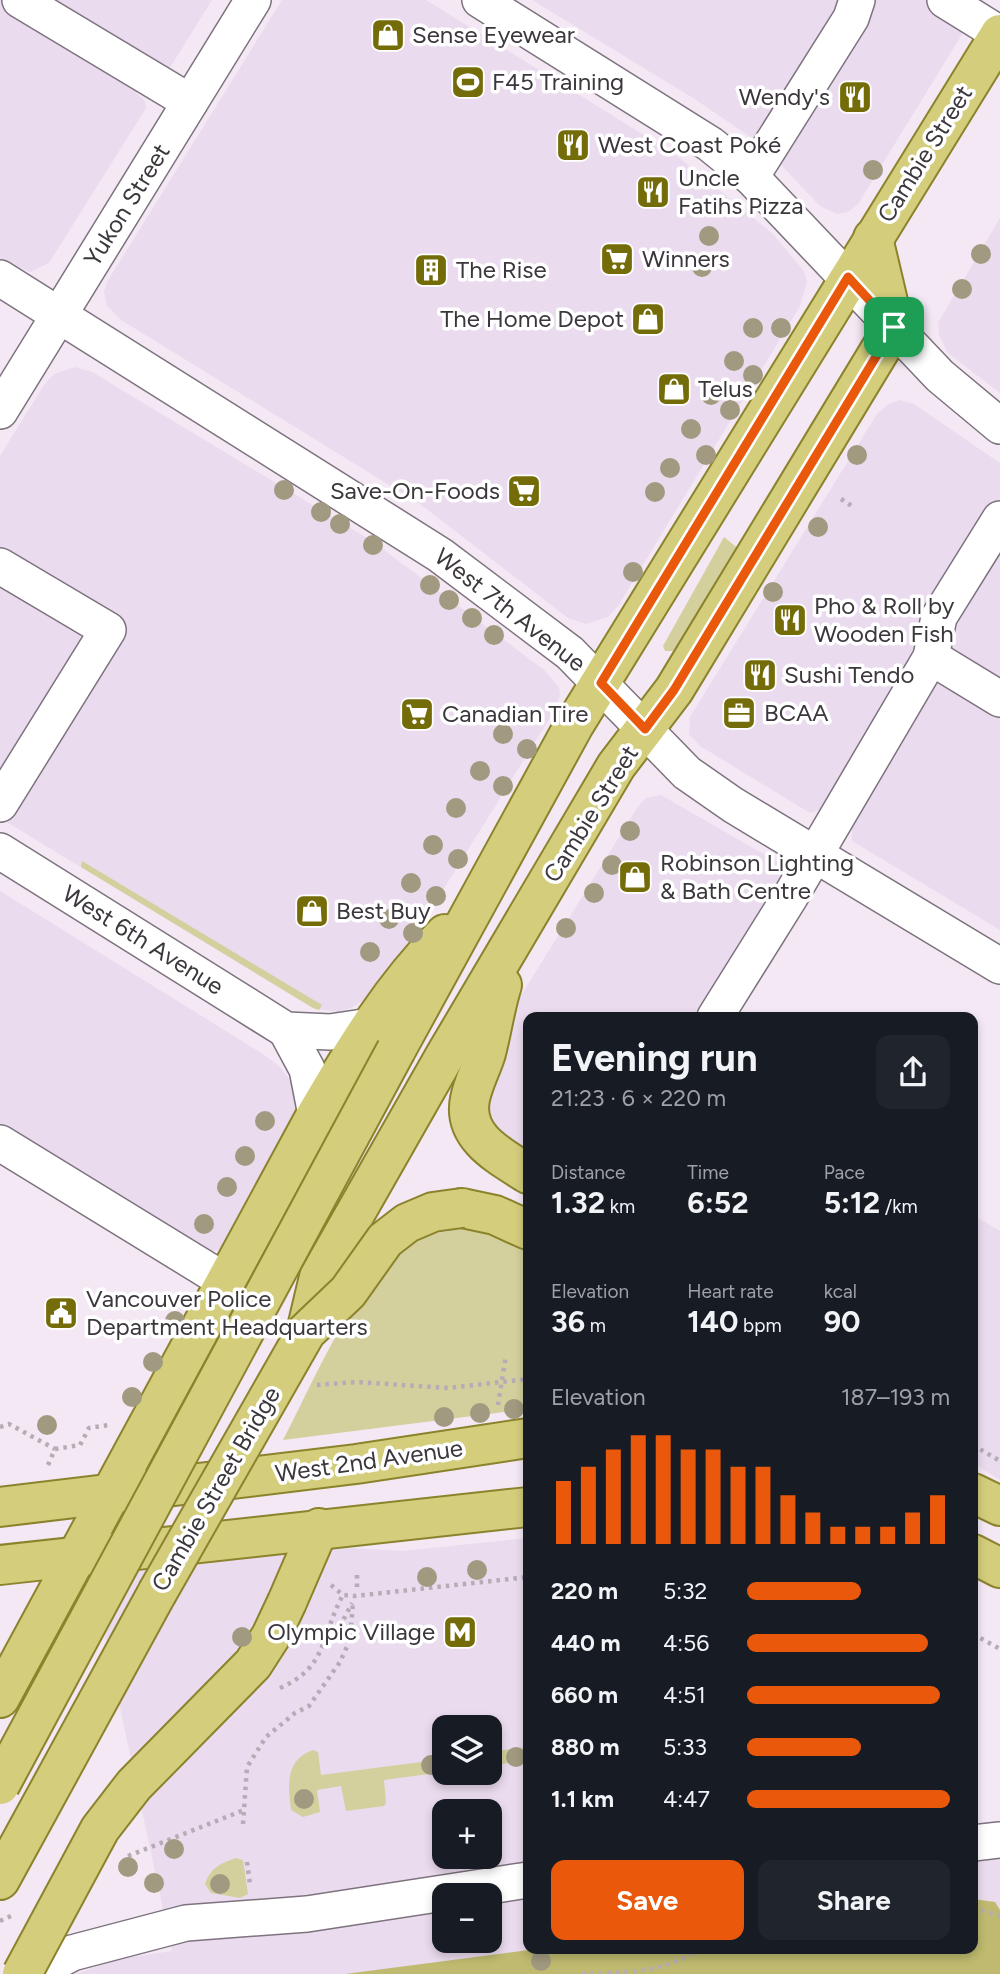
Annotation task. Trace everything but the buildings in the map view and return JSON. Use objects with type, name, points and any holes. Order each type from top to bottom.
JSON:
[{"type":"main road","name":"Cambie Street","points":[[383,1038],[481,897],[574,725],[1000,34]]},
{"type":"main road","name":"Cambie Street","points":[[423,1096],[616,766],[674,690],[894,327],[873,238]]},
{"type":"main road","points":[[514,940],[486,1053],[469,1101],[470,1119],[477,1136],[490,1150],[523,1171]]},
{"type":"main road","points":[[1,1691],[78,1556],[316,1115],[383,1038]]},
{"type":"main road","name":"Cambie Street Bridge","points":[[0,1785],[383,1038]]},
{"type":"main road","name":"Cambie Street Bridge","points":[[0,1880],[151,1603],[306,1332],[319,1277],[423,1096]]},
{"type":"main road","points":[[306,1332],[348,1292],[385,1240],[407,1223],[433,1212],[462,1208],[495,1215],[523,1228]]},
{"type":"main road","name":"West 2nd Avenue","points":[[0,1507],[356,1464],[523,1439]]},
{"type":"main road","points":[[978,1495],[1000,1506]]},
{"type":"main road","points":[[0,1564],[523,1508]]},
{"type":"main road","points":[[22,1974],[100,1829],[134,1785],[253,1664],[271,1636],[319,1528]]},
{"type":"main road","points":[[978,1557],[1000,1568]]},
{"type":"street","points":[[20,0],[190,102]]},
{"type":"street","name":"Yukon Street","points":[[0,411],[253,0]]},
{"type":"street","points":[[480,0],[710,144],[751,177],[940,376],[1000,426]]},
{"type":"street","points":[[751,177],[851,18],[857,0]]},
{"type":"street","points":[[945,0],[1000,34]]},
{"type":"street","name":"West 7th Avenue","points":[[0,278],[434,551],[570,653],[687,773],[815,855],[1000,966]]},
{"type":"street","points":[[718,1012],[815,855],[931,657],[939,617],[1000,519]]},
{"type":"street","points":[[0,566],[108,630],[0,804]]},
{"type":"street","points":[[931,657],[1000,699]]},
{"type":"street","name":"West 6th Avenue","points":[[0,851],[286,1030],[383,1038]]},
{"type":"street","name":"West 6th Avenue","points":[[286,1030],[307,1069],[316,1115]]},
{"type":"street","points":[[0,1143],[225,1281]]},
{"type":"street","points":[[978,1842],[1000,1840]]},
{"type":"street","points":[[33,1974],[72,1953],[186,1923],[307,1914],[523,1881]]},
{"type":"path","points":[[841,499],[852,506]]},
{"type":"path","points":[[498,1405],[506,1354]]},
{"type":"path","points":[[313,1386],[357,1382],[448,1388],[523,1380]]},
{"type":"path","points":[[0,1427],[9,1423],[55,1449],[80,1445],[89,1428],[113,1424]]},
{"type":"path","points":[[978,1448],[1000,1461]]},
{"type":"path","points":[[44,1473],[55,1449]]},
{"type":"path","points":[[357,1575],[357,1587]]},
{"type":"path","points":[[324,1580],[343,1595],[523,1577]]},
{"type":"path","points":[[323,1640],[343,1595]]},
{"type":"path","points":[[243,1824],[247,1767],[271,1732],[295,1713],[309,1706],[340,1662],[350,1640],[353,1602],[332,1642]]},
{"type":"path","points":[[335,1632],[350,1640]]},
{"type":"path","points":[[978,1637],[1000,1649]]},
{"type":"path","points":[[978,1909],[1000,1916]]},
{"type":"path","points":[[582,1974],[663,1969],[691,1954]]},
{"type":"shaded area","points":[[0,0],[212,0],[169,69],[152,69],[136,93],[145,101],[146,108],[49,263],[30,272],[0,258]]},
{"type":"shaded area","name":"The Rise","points":[[282,0],[426,0],[676,155],[773,234],[804,271],[807,282],[800,306],[618,606],[608,617],[586,624],[568,618],[420,504],[121,320],[107,306],[104,292],[107,282]]},
{"type":"shaded area","points":[[532,0],[983,0],[858,204],[848,212],[837,214],[820,206],[761,144],[693,98]]},
{"type":"shaded area","points":[[1000,218],[1000,393],[948,353],[939,335],[938,323]]},
{"type":"shaded area","points":[[75,367],[92,372],[372,541],[544,670],[559,687],[560,695],[553,713],[382,988],[353,1007],[338,1012],[313,1008],[0,818],[0,456],[44,385],[54,374]]},
{"type":"shaded area","points":[[899,400],[914,404],[1000,463],[1000,930],[852,841],[852,815],[825,808],[810,813],[700,746],[689,734],[690,717],[877,414],[887,405]]},
{"type":"shaded area","points":[[724,537],[740,550],[673,651],[665,651],[663,646]]},
{"type":"shaded area","points":[[661,795],[781,864],[781,890],[718,1012],[523,1012],[523,1163],[498,1145],[484,1100],[514,1007],[637,808],[646,798]]},
{"type":"shaded area","points":[[82,861],[322,1005],[319,1010],[81,867]]},
{"type":"shaded area","points":[[0,891],[263,1054],[279,1066],[290,1080],[297,1114],[227,1247],[210,1252],[0,1143]]},
{"type":"shaded area","points":[[978,1218],[1000,1231],[1000,1480],[978,1466]]},
{"type":"shaded area","points":[[467,1228],[493,1232],[523,1247],[523,1410],[283,1440],[341,1328],[378,1272],[399,1251],[420,1238]]},
{"type":"shaded area","points":[[523,1539],[523,1954],[978,1954],[978,1859],[1000,1856],[1000,1974],[76,1974],[119,1959],[172,1951],[94,1586],[104,1569],[195,1558],[352,1548],[403,1551]]},
{"type":"shaded area","points":[[523,1748],[523,1761],[502,1764],[502,1750]]},
{"type":"shaded area","points":[[313,1750],[318,1752],[321,1775],[432,1761],[432,1774],[384,1780],[384,1806],[346,1811],[341,1786],[317,1790],[320,1812],[303,1817],[291,1810],[289,1783],[293,1767],[304,1754]]},
{"type":"shaded area","points":[[236,1858],[243,1860],[248,1894],[240,1898],[211,1893],[205,1884],[210,1874],[221,1864]]},
{"type":"shaded area","points":[[978,1900],[995,1902],[1000,1910],[1000,1974],[345,1974],[523,1951],[523,1954],[978,1954]]},
{"type":"place","name":"Sense Eyewear","points":[[388,35]]},
{"type":"place","name":"F45 Training","points":[[468,82]]},
{"type":"place","name":"Wendy's","points":[[855,97]]},
{"type":"place","name":"West Coast Poké","points":[[573,145]]},
{"type":"place","name":"Uncle Fatihs Pizza","points":[[653,192]]},
{"type":"place","name":"Winners","points":[[617,259]]},
{"type":"place","name":"The Rise","points":[[431,270]]},
{"type":"place","name":"The Home Depot","points":[[648,319]]},
{"type":"place","name":"Telus","points":[[674,389]]},
{"type":"place","name":"Save-On-Foods","points":[[524,491]]},
{"type":"place","name":"Pho & Roll by Wooden Fish","points":[[790,620]]},
{"type":"place","name":"Sushi Tendo","points":[[760,675]]},
{"type":"place","name":"BCAA","points":[[739,713]]},
{"type":"place","name":"Canadian Tire","points":[[417,714]]},
{"type":"place","name":"Robinson Lighting & Bath Centre","points":[[635,877]]},
{"type":"place","name":"Best Buy","points":[[312,911]]},
{"type":"place","name":"Vancouver Police Department Headquarters","points":[[61,1313]]},
{"type":"place","name":"Olympic Village","points":[[460,1632]]},
{"type":"route","points":[[848,277],[894,327],[674,690],[645,729],[601,683],[848,277]]}]
